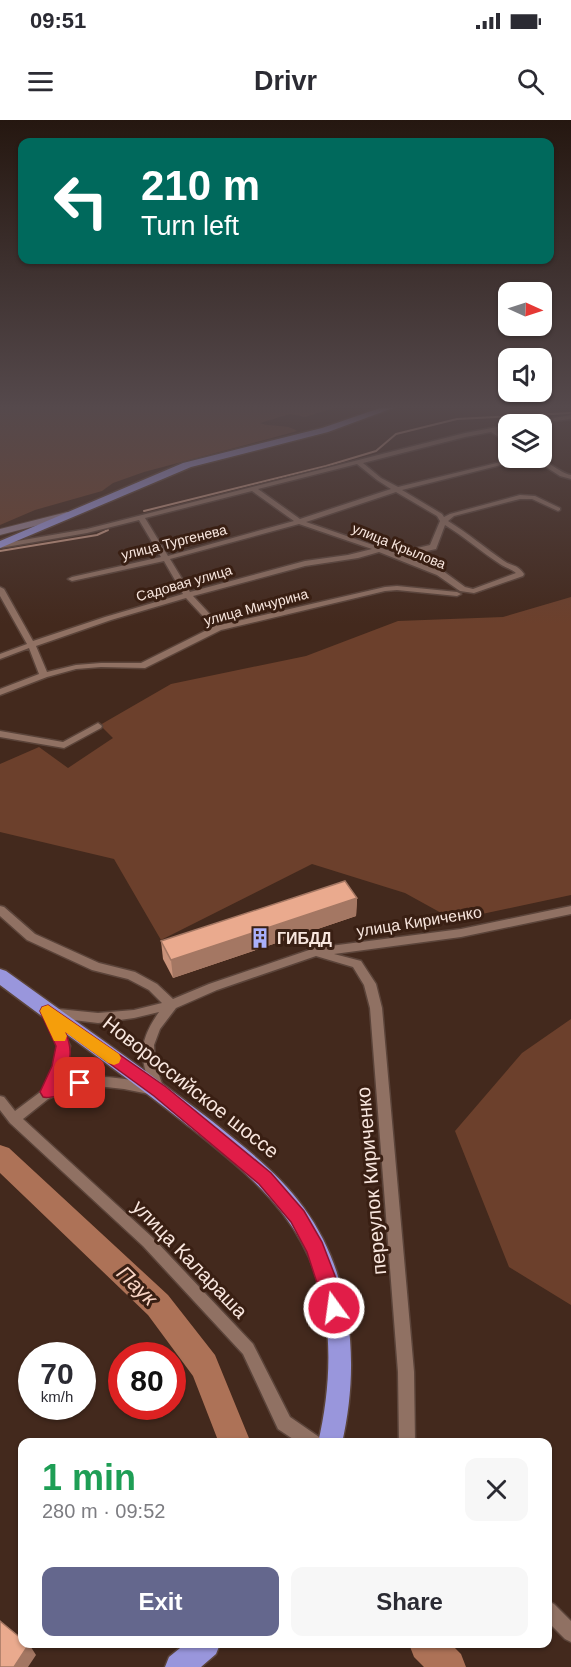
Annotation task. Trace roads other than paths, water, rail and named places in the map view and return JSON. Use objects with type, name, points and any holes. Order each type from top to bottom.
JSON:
[{"type":"highway","points":[[0,546],[151,480]]},
{"type":"highway","name":"Новороссийское шоссе","points":[[0,976],[160,1092],[258,1172],[297,1217],[315,1248],[328,1281],[339,1339],[340,1379],[332,1438]]},
{"type":"highway","points":[[179,1667],[201,1648]]},
{"type":"main road","points":[[0,532],[70,514]]},
{"type":"street","points":[[0,546],[59,537],[285,480]]},
{"type":"street","points":[[381,480],[440,515],[443,521]]},
{"type":"street","name":"улица Тургенева","points":[[72,579],[167,558],[299,522],[398,489],[434,480]]},
{"type":"street","name":"улица Крылова","points":[[252,488],[299,522],[396,555],[440,573],[463,589],[474,591],[520,574],[516,568],[504,564],[468,536],[443,521]]},
{"type":"street","points":[[396,555],[433,547],[443,521],[452,515],[520,497],[533,497],[558,509]]},
{"type":"street","points":[[141,518],[188,595],[219,628]]},
{"type":"street","name":"Садовая улица","points":[[0,657],[31,644],[188,595],[312,561],[363,556],[379,549]]},
{"type":"street","name":"улица Мичурина","points":[[0,692],[44,675],[93,666],[142,666],[219,628],[385,589],[457,594]]},
{"type":"street","points":[[0,590],[31,644],[44,675]]},
{"type":"street","points":[[0,734],[64,745],[98,726]]},
{"type":"street","points":[[0,910],[31,937],[96,967],[131,975],[153,987],[172,1005],[158,1021],[148,1042],[148,1067],[160,1092]]},
{"type":"street","name":"улица Кириченко","points":[[48,1011],[67,1016],[98,1018],[134,1014],[172,1005],[213,987],[315,952],[461,933],[571,910]]},
{"type":"street","name":"переулок Кириченко","points":[[315,952],[357,964],[370,984],[376,1008],[406,1372],[407,1438]]},
{"type":"street","points":[[48,1011],[64,1046],[60,1066],[48,1092]]},
{"type":"street","points":[[14,1119],[48,1092],[66,1085],[94,1080],[123,1083],[160,1092]]},
{"type":"street","name":"улица Калараша","points":[[0,1101],[14,1119],[148,1242],[248,1349],[284,1423],[306,1438]]},
{"type":"street","points":[[552,1614],[571,1633]]},
{"type":"waterway","points":[[144,511],[269,480]]},
{"type":"waterway","points":[[0,551],[97,535],[108,530]]},
{"type":"waterway","name":"Паук","points":[[0,1156],[158,1305],[204,1366],[233,1438]]},
{"type":"waterway","name":"Паук","points":[[431,1648],[448,1667]]},
{"type":"place","name":"ГИБДД","points":[[260,938]]}]
